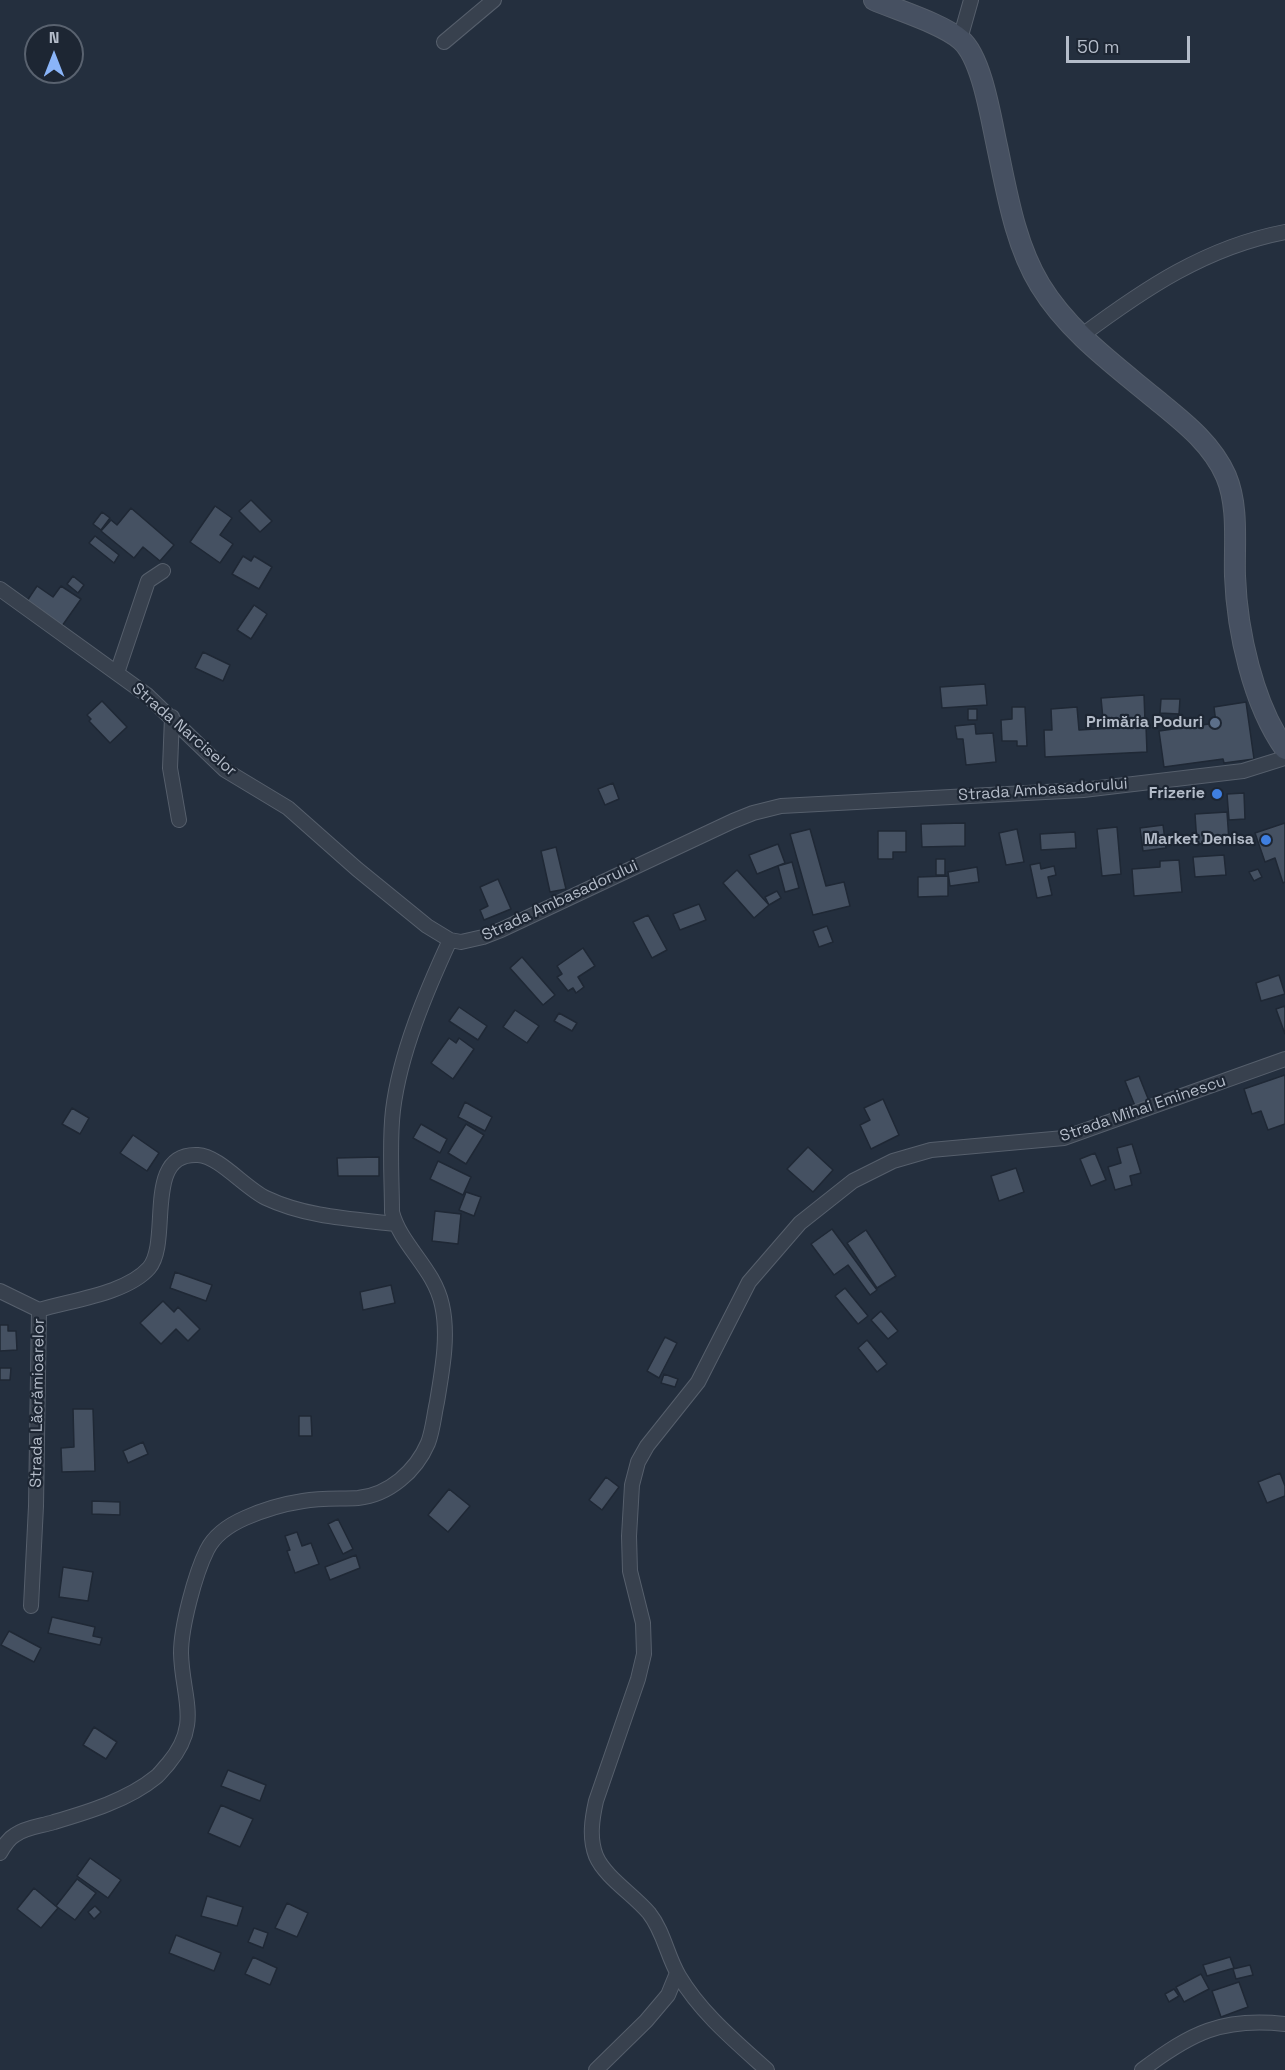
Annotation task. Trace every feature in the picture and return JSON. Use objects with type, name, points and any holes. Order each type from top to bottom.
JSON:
[{"type":"main road","points":[[874,0],[947,31],[960,39],[972,56],[983,89],[1019,238],[1046,296],[1081,336],[1195,432],[1208,447],[1226,477],[1234,531],[1236,592],[1246,655],[1265,712],[1285,749]]},
{"type":"street","points":[[444,42],[494,0]]},
{"type":"street","points":[[960,39],[970,0]]},
{"type":"street","points":[[1081,336],[1136,295],[1185,266],[1224,249],[1285,232]]},
{"type":"street","points":[[117,673],[148,581],[163,571]]},
{"type":"street","name":"Strada Narciselor","points":[[0,589],[147,695],[225,770],[288,808],[357,869],[427,926],[450,940]]},
{"type":"street","points":[[172,717],[170,768],[179,820]]},
{"type":"street","name":"Strada Ambasadorului","points":[[450,940],[461,942],[501,930],[733,821],[766,809],[858,801],[1083,790],[1243,771],[1285,758]]},
{"type":"street","points":[[0,1853],[9,1840],[21,1831],[78,1815],[134,1792],[157,1777],[173,1758],[184,1740],[188,1722],[181,1653],[186,1616],[207,1550],[220,1532],[257,1512],[283,1504],[304,1500],[360,1498],[379,1493],[414,1468],[428,1443],[443,1362],[443,1308],[432,1277],[395,1224],[392,1212],[392,1113],[396,1090],[422,1007],[450,940]]},
{"type":"street","name":"Strada Mihai Eminescu","points":[[766,2070],[715,2021],[688,1990],[677,1972],[658,1925],[601,1865],[593,1843],[592,1821],[602,1781],[638,1679],[644,1654],[643,1623],[629,1561],[629,1509],[634,1473],[647,1446],[699,1382],[750,1282],[788,1236],[813,1211],[853,1181],[893,1161],[931,1150],[1064,1138],[1285,1059]]},
{"type":"street","name":"Strada Lăcrămioarelor","points":[[32,1606],[39,1310],[104,1292],[144,1273],[157,1252],[162,1185],[168,1171],[177,1161],[189,1155],[201,1155],[213,1160],[248,1188],[282,1204],[319,1214],[395,1224]]},
{"type":"street","points":[[0,1291],[39,1310]]},
{"type":"street","points":[[596,2070],[646,2021],[668,1995],[677,1972]]},
{"type":"street","points":[[1142,2070],[1166,2052],[1209,2029],[1229,2023],[1285,2024]]},
{"type":"building","points":[[251,500],[272,521],[260,532],[239,511]]},
{"type":"building","points":[[215,506],[232,518],[220,535],[233,544],[220,563],[190,542]]},
{"type":"building","points":[[131,508],[174,545],[160,561],[143,547],[134,558],[101,531],[111,520],[117,525]]},
{"type":"building","points":[[102,512],[110,518],[101,530],[93,524]]},
{"type":"building","points":[[95,536],[119,555],[114,563],[89,543]]},
{"type":"building","points":[[243,556],[251,561],[254,556],[272,567],[259,589],[232,574]]},
{"type":"building","points":[[73,576],[84,585],[78,593],[67,584]]},
{"type":"building","points":[[37,586],[53,597],[61,586],[81,599],[62,626],[27,601]]},
{"type":"building","points":[[254,605],[267,614],[251,639],[237,630]]},
{"type":"building","points":[[203,652],[230,665],[223,681],[195,668]]},
{"type":"building","points":[[985,684],[987,705],[942,708],[940,687]]},
{"type":"building","points":[[1144,695],[1145,721],[1112,723],[1111,718],[1103,719],[1101,698]]},
{"type":"building","points":[[1161,699],[1180,699],[1179,714],[1160,713]]},
{"type":"building","points":[[102,701],[127,727],[110,743],[89,721],[91,719],[87,715]]},
{"type":"building","points":[[1246,702],[1254,759],[1224,763],[1223,759],[1164,767],[1159,731],[1216,723],[1214,707]]},
{"type":"building","points":[[1012,707],[1025,707],[1027,746],[1017,746],[1017,741],[1002,741],[1001,720],[1012,719]]},
{"type":"building","points":[[1077,707],[1079,730],[1146,726],[1147,752],[1045,757],[1044,730],[1052,730],[1051,709]]},
{"type":"building","points":[[968,709],[977,709],[977,720],[968,720]]},
{"type":"building","points":[[975,724],[976,734],[993,733],[996,762],[966,765],[963,739],[957,739],[955,726]]},
{"type":"building","points":[[613,783],[619,799],[605,805],[598,789]]},
{"type":"building","points":[[1244,793],[1245,819],[1229,820],[1227,794]]},
{"type":"building","points":[[1227,812],[1229,841],[1197,844],[1195,814]]},
{"type":"building","points":[[965,823],[965,846],[922,847],[921,824]]},
{"type":"building","points":[[1285,823],[1285,882],[1283,883],[1275,858],[1265,862],[1255,833]]},
{"type":"building","points":[[1163,825],[1166,848],[1143,851],[1140,828]]},
{"type":"building","points":[[1117,827],[1121,874],[1102,876],[1097,829]]},
{"type":"building","points":[[810,829],[826,886],[844,882],[850,906],[813,915],[790,834]]},
{"type":"building","points":[[1017,829],[1024,862],[1006,865],[999,833]]},
{"type":"building","points":[[878,831],[906,831],[906,852],[893,852],[893,859],[878,859]]},
{"type":"building","points":[[1075,832],[1076,848],[1041,850],[1040,834]]},
{"type":"building","points":[[778,844],[785,863],[757,874],[749,855]]},
{"type":"building","points":[[556,847],[566,889],[550,892],[541,851]]},
{"type":"building","points":[[1224,855],[1226,875],[1195,877],[1193,857]]},
{"type":"building","points":[[936,859],[945,859],[945,875],[936,875]]},
{"type":"building","points":[[1179,860],[1182,892],[1134,896],[1132,869],[1160,867],[1160,861]]},
{"type":"building","points":[[792,862],[799,888],[785,892],[778,866]]},
{"type":"building","points":[[1040,863],[1041,869],[1054,866],[1056,875],[1048,877],[1052,895],[1037,898],[1030,865]]},
{"type":"building","points":[[977,867],[979,882],[950,886],[948,872]]},
{"type":"building","points":[[1258,869],[1262,877],[1254,881],[1249,872]]},
{"type":"building","points":[[737,870],[769,905],[754,918],[723,883]]},
{"type":"building","points":[[948,876],[948,896],[918,897],[918,877]]},
{"type":"building","points":[[498,879],[511,909],[484,920],[480,910],[488,906],[480,887]]},
{"type":"building","points":[[777,891],[781,898],[769,905],[765,897]]},
{"type":"building","points":[[699,904],[706,920],[680,930],[673,914]]},
{"type":"building","points":[[648,915],[667,950],[652,958],[633,922]]},
{"type":"building","points":[[827,926],[833,942],[819,947],[813,931]]},
{"type":"building","points":[[583,948],[595,966],[578,977],[584,987],[576,993],[573,988],[568,991],[557,977],[562,974],[557,966]]},
{"type":"building","points":[[522,957],[555,995],[543,1005],[510,968]]},
{"type":"building","points":[[1279,975],[1285,994],[1261,1001],[1256,983]]},
{"type":"building","points":[[1285,1006],[1285,1034],[1276,1009]]},
{"type":"building","points":[[459,1007],[487,1026],[478,1040],[449,1021]]},
{"type":"building","points":[[515,1010],[539,1026],[527,1043],[503,1027]]},
{"type":"building","points":[[559,1013],[577,1023],[572,1031],[554,1021]]},
{"type":"building","points":[[449,1038],[456,1043],[459,1038],[474,1049],[453,1079],[431,1063]]},
{"type":"building","points":[[1285,1075],[1285,1124],[1268,1130],[1261,1111],[1252,1114],[1244,1089]]},
{"type":"building","points":[[1139,1076],[1149,1101],[1135,1106],[1125,1081]]},
{"type":"building","points":[[883,1099],[899,1135],[871,1149],[860,1125],[870,1120],[864,1108]]},
{"type":"building","points":[[465,1102],[492,1117],[485,1131],[458,1117]]},
{"type":"building","points":[[72,1108],[89,1118],[80,1134],[62,1124]]},
{"type":"building","points":[[421,1124],[447,1139],[440,1153],[413,1138]]},
{"type":"building","points":[[466,1124],[484,1135],[466,1164],[448,1153]]},
{"type":"building","points":[[133,1135],[159,1153],[147,1171],[120,1153]]},
{"type":"building","points":[[1132,1144],[1141,1173],[1130,1176],[1132,1185],[1115,1190],[1108,1167],[1121,1163],[1117,1148]]},
{"type":"building","points":[[808,1147],[833,1170],[813,1192],[787,1169]]},
{"type":"building","points":[[1095,1153],[1106,1180],[1091,1186],[1080,1159]]},
{"type":"building","points":[[379,1157],[379,1176],[338,1176],[337,1158]]},
{"type":"building","points":[[438,1161],[471,1177],[463,1195],[430,1179]]},
{"type":"building","points":[[1016,1168],[1024,1192],[999,1201],[991,1176]]},
{"type":"building","points":[[466,1192],[481,1197],[474,1216],[459,1210]]},
{"type":"building","points":[[435,1211],[461,1214],[458,1244],[432,1241]]},
{"type":"building","points":[[832,1229],[877,1290],[870,1295],[848,1265],[834,1275],[811,1244]]},
{"type":"building","points":[[866,1230],[896,1276],[877,1288],[847,1243]]},
{"type":"building","points":[[175,1272],[212,1285],[206,1301],[170,1288]]},
{"type":"building","points":[[391,1285],[395,1303],[363,1310],[360,1292]]},
{"type":"building","points":[[845,1288],[868,1316],[858,1324],[835,1296]]},
{"type":"building","points":[[163,1301],[174,1312],[178,1307],[200,1329],[188,1341],[176,1329],[161,1344],[140,1323]]},
{"type":"building","points":[[881,1311],[898,1331],[888,1339],[871,1320]]},
{"type":"building","points":[[0,1325],[8,1325],[8,1331],[16,1331],[17,1350],[0,1351]]},
{"type":"building","points":[[665,1337],[677,1343],[659,1378],[647,1371]]},
{"type":"building","points":[[867,1340],[887,1364],[877,1372],[858,1348]]},
{"type":"building","points":[[0,1368],[11,1368],[10,1380],[0,1380]]},
{"type":"building","points":[[664,1374],[678,1379],[675,1387],[661,1383]]},
{"type":"building","points":[[73,1409],[93,1409],[95,1471],[62,1472],[61,1448],[74,1447]]},
{"type":"building","points":[[299,1416],[311,1416],[312,1436],[299,1436]]},
{"type":"building","points":[[143,1442],[148,1454],[128,1463],[123,1451]]},
{"type":"building","points":[[1280,1473],[1285,1486],[1285,1496],[1267,1503],[1258,1482]]},
{"type":"building","points":[[606,1477],[619,1487],[602,1510],[589,1500]]},
{"type":"building","points":[[449,1489],[470,1506],[448,1532],[428,1515]]},
{"type":"building","points":[[92,1501],[120,1502],[120,1515],[92,1514]]},
{"type":"building","points":[[338,1519],[353,1549],[343,1554],[328,1524]]},
{"type":"building","points":[[297,1532],[302,1546],[311,1543],[319,1564],[295,1573],[287,1551],[290,1550],[285,1536]]},
{"type":"building","points":[[356,1555],[360,1568],[330,1580],[325,1567]]},
{"type":"building","points":[[63,1567],[93,1572],[88,1601],[59,1597]]},
{"type":"building","points":[[52,1617],[95,1627],[93,1636],[102,1638],[100,1645],[48,1633]]},
{"type":"building","points":[[9,1631],[41,1648],[34,1662],[1,1645]]},
{"type":"building","points":[[94,1727],[117,1742],[106,1759],[83,1745]]},
{"type":"building","points":[[228,1770],[266,1785],[260,1801],[221,1786]]},
{"type":"building","points":[[221,1805],[253,1819],[240,1847],[208,1833]]},
{"type":"building","points":[[90,1858],[121,1880],[108,1898],[77,1876]]},
{"type":"building","points":[[77,1879],[96,1893],[75,1920],[56,1906]]},
{"type":"building","points":[[34,1888],[58,1908],[41,1928],[17,1909]]},
{"type":"building","points":[[207,1896],[243,1907],[237,1926],[201,1916]]},
{"type":"building","points":[[287,1903],[308,1913],[297,1937],[275,1928]]},
{"type":"building","points":[[95,1906],[101,1912],[94,1919],[88,1912]]},
{"type":"building","points":[[254,1928],[268,1933],[263,1948],[248,1942]]},
{"type":"building","points":[[176,1935],[221,1953],[214,1971],[169,1953]]},
{"type":"building","points":[[253,1957],[277,1968],[270,1985],[245,1974]]},
{"type":"building","points":[[1230,1957],[1234,1968],[1207,1976],[1203,1965]]},
{"type":"building","points":[[1250,1965],[1253,1975],[1236,1979],[1233,1969]]},
{"type":"building","points":[[1201,1974],[1209,1989],[1184,2002],[1176,1987]]},
{"type":"building","points":[[1239,1982],[1248,2007],[1221,2017],[1212,1991]]},
{"type":"building","points":[[1174,1989],[1179,1996],[1169,2002],[1165,1994]]},
{"type":"place","name":"Primăria Poduri","points":[[1215,723]]},
{"type":"place","name":"Frizerie","points":[[1217,794]]},
{"type":"place","name":"Market Denisa","points":[[1266,840]]}]
